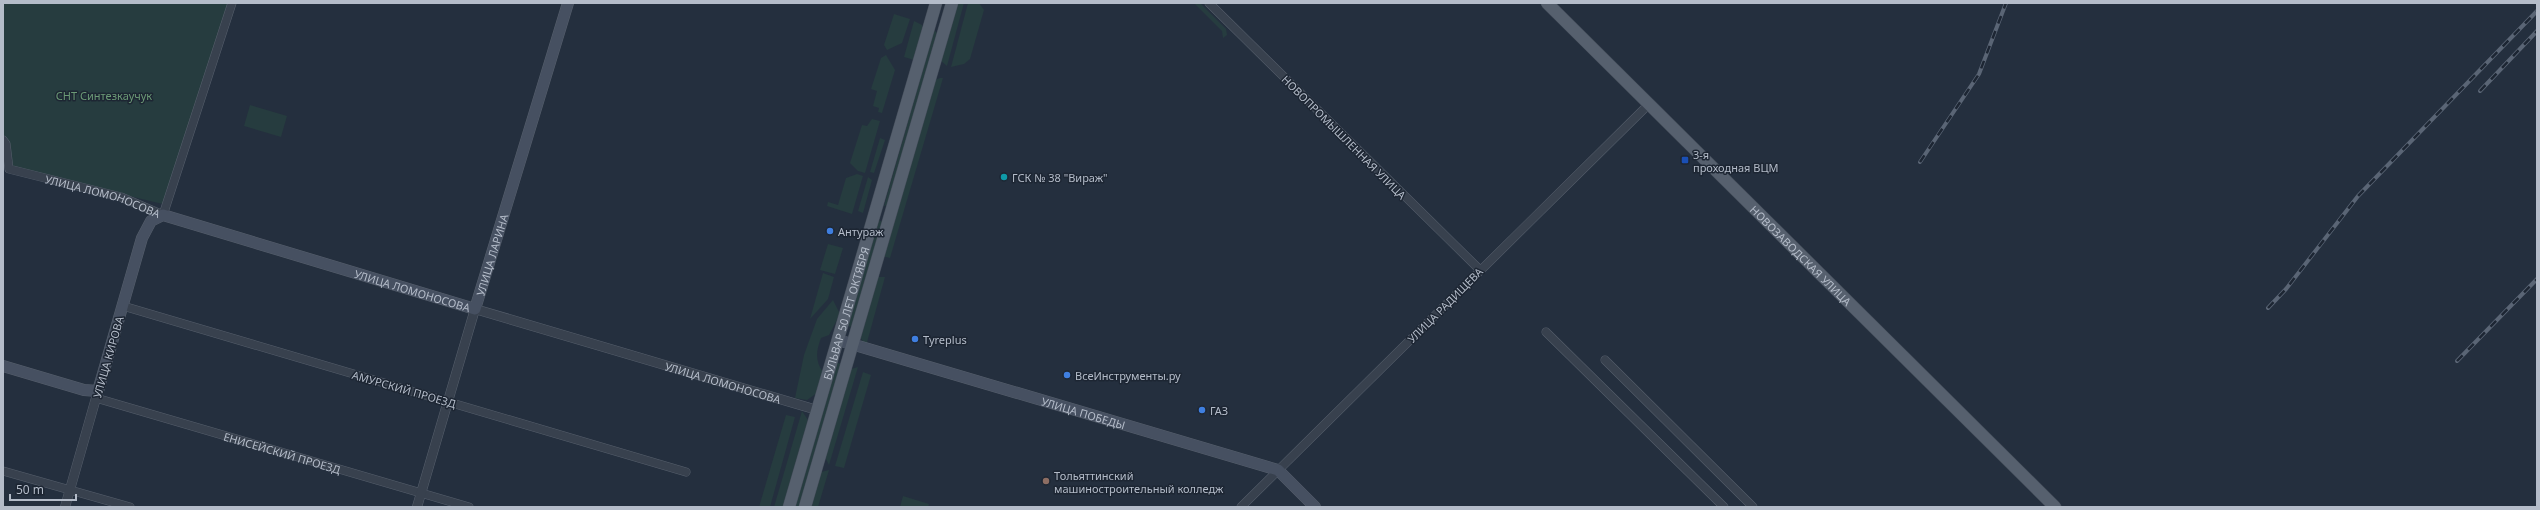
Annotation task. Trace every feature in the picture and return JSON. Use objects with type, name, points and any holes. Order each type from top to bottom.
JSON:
[{"type":"main road","name":"УЛИЦА ЛАРИНА","points":[[475,309],[568,3]]},
{"type":"main road","name":"БУЛЬВАР 50 ЛЕТ ОКТЯБРЯ","points":[[789,507],[936,3]]},
{"type":"main road","name":"БУЛЬВАР 50 ЛЕТ ОКТЯБРЯ","points":[[805,507],[952,3]]},
{"type":"main road","name":"НОВОЗАВОДСКАЯ УЛИЦА","points":[[1547,3],[2055,507]]},
{"type":"main road","points":[[930,22],[945,27]]},
{"type":"main road","points":[[876,210],[890,214]]},
{"type":"main road","name":"УЛИЦА КИРОВА","points":[[97,395],[146,227],[151,221],[163,215]]},
{"type":"main road","name":"УЛИЦА ЛОМОНОСОВА","points":[[163,215],[475,309]]},
{"type":"main road","name":"УЛИЦА ПОБЕДЫ","points":[[838,340],[1278,470],[1315,507]]},
{"type":"main road","name":"ЕНИСЕЙСКИЙ ПРОЕЗД","points":[[3,366],[97,395]]},
{"type":"street","points":[[163,215],[232,3]]},
{"type":"street","name":"НОВОПРОМЫШЛЕННАЯ УЛИЦА","points":[[1209,3],[1480,270]]},
{"type":"street","name":"УЛИЦА РАДИЩЕВА","points":[[1242,507],[1649,104]]},
{"type":"street","name":"УЛИЦА ЛОМОНОСОВА","points":[[3,140],[6,144],[9,169],[121,197],[163,215]]},
{"type":"street","name":"АМУРСКИЙ ПРОЕЗД","points":[[123,306],[686,472]]},
{"type":"street","name":"УЛИЦА ЛОМОНОСОВА","points":[[475,309],[817,410]]},
{"type":"street","name":"УЛИЦА ЛАРИНА","points":[[417,507],[475,309]]},
{"type":"street","points":[[1546,332],[1724,507]]},
{"type":"street","points":[[1605,360],[1753,507]]},
{"type":"street","name":"УЛИЦА КИРОВА","points":[[64,507],[97,395]]},
{"type":"street","name":"ЕНИСЕЙСКИЙ ПРОЕЗД","points":[[97,395],[469,507]]},
{"type":"street","points":[[3,470],[130,507]]},
{"type":"green space","name":"СНТ Синтезкаучук","points":[[3,3],[230,3],[167,205],[3,166]]},
{"type":"green space","points":[[956,3],[964,3],[947,66],[940,60]]},
{"type":"green space","points":[[968,3],[979,3],[984,10],[970,59],[964,64],[951,67]]},
{"type":"green space","points":[[1194,3],[1200,3],[1226,29],[1227,35],[1223,38],[1222,31]]},
{"type":"green space","points":[[894,14],[910,19],[902,43],[887,50],[884,45]]},
{"type":"green space","points":[[914,21],[922,25],[923,30],[914,60],[904,57]]},
{"type":"green space","points":[[934,30],[937,33],[887,205],[884,206]]},
{"type":"green space","points":[[886,55],[895,70],[882,113],[878,112],[879,108],[873,106],[877,91],[871,89],[881,58]]},
{"type":"green space","points":[[943,78],[890,258],[882,256],[935,80]]},
{"type":"green space","points":[[250,105],[287,116],[281,137],[244,126]]},
{"type":"green space","points":[[872,119],[880,121],[865,173],[858,171],[850,163],[862,125],[867,126]]},
{"type":"green space","points":[[880,138],[885,140],[874,173],[870,172]]},
{"type":"green space","points":[[857,174],[863,176],[852,214],[827,206],[828,202],[838,205],[846,178]]},
{"type":"green space","points":[[868,177],[872,180],[863,213],[858,211]]},
{"type":"green space","points":[[878,220],[883,222],[853,324],[850,327],[847,325]]},
{"type":"green space","points":[[828,244],[843,248],[835,274],[820,270]]},
{"type":"green space","points":[[823,273],[834,277],[828,299],[810,319]]},
{"type":"green space","points":[[878,277],[885,277],[866,346],[860,337]]},
{"type":"green space","points":[[833,300],[840,314],[829,335],[821,338],[819,343],[817,356],[820,368],[823,372],[817,393],[807,400],[795,398],[804,355],[817,319]]},
{"type":"green space","points":[[836,362],[841,364],[800,507],[793,507]]},
{"type":"green space","points":[[858,367],[829,465],[825,457],[851,369]]},
{"type":"green space","points":[[863,372],[871,375],[844,468],[835,466]]},
{"type":"green space","points":[[802,411],[808,420],[784,507],[774,507]]},
{"type":"green space","points":[[786,415],[795,417],[770,507],[759,507]]},
{"type":"green space","points":[[829,470],[818,507],[810,507],[821,472]]},
{"type":"green space","points":[[903,496],[929,504],[928,507],[900,507]]},
{"type":"railway","points":[[1920,162],[1979,74],[2006,3]]},
{"type":"railway","points":[[2268,308],[2286,289],[2358,196],[2537,11]]},
{"type":"railway","points":[[2480,91],[2537,31]]},
{"type":"railway","points":[[2457,361],[2537,279]]},
{"type":"place","name":"3-я проходная ВЦМ","points":[[1685,160]]},
{"type":"place","name":"ГСК № 38 \"Вираж\"","points":[[1004,177]]},
{"type":"place","name":"Антураж","points":[[830,231]]},
{"type":"place","name":"Tyreplus","points":[[915,339]]},
{"type":"place","name":"ВсеИнструменты.ру","points":[[1067,375]]},
{"type":"place","name":"ГАЗ","points":[[1202,410]]},
{"type":"place","name":"Тольяттинский машиностроительный колледж","points":[[1046,481]]}]
